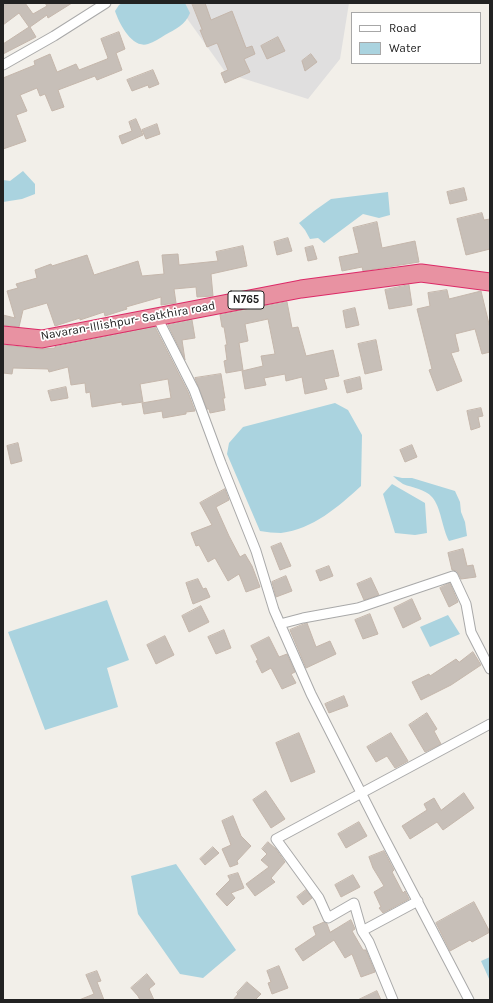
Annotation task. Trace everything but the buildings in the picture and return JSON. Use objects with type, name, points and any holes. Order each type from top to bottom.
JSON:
[{"type":"highway","name":"Navaran-Illishpur- Satkhira road","points":[[3,335],[42,339],[301,290],[421,273],[490,282]]},
{"type":"street","points":[[3,65],[54,36],[106,3]]},
{"type":"street","points":[[157,317],[194,390],[256,551],[280,624],[311,694],[469,1000]]},
{"type":"street","points":[[280,624],[303,618],[358,608],[453,576],[466,604],[471,632],[490,669]]},
{"type":"street","points":[[392,1000],[369,942],[362,931],[354,903],[328,918],[319,898],[276,839],[490,724]]},
{"type":"street","points":[[362,931],[418,901]]},
{"type":"shaded area","points":[[176,3],[349,3],[340,59],[308,99],[226,73]]},
{"type":"water","points":[[122,3],[185,3],[190,13],[186,21],[176,29],[148,44],[142,45],[137,43],[127,34],[120,22],[115,11]]},
{"type":"water","points":[[23,171],[35,184],[35,194],[22,199],[3,202],[3,180],[10,181]]},
{"type":"water","points":[[388,192],[390,215],[379,218],[363,214],[324,243],[318,238],[310,239],[299,223],[331,199]]},
{"type":"water","points":[[335,403],[348,410],[362,435],[361,486],[334,509],[304,527],[281,533],[260,531],[227,454],[229,443],[243,427]]},
{"type":"water","points":[[393,476],[412,478],[455,491],[460,502],[467,536],[449,541],[437,506],[432,497],[422,490],[403,484]]},
{"type":"water","points":[[392,484],[425,503],[427,533],[415,535],[395,533],[383,494]]},
{"type":"water","points":[[107,600],[129,660],[107,668],[118,707],[45,730],[8,632]]},
{"type":"water","points":[[448,615],[460,634],[430,647],[420,627]]},
{"type":"water","points":[[176,864],[236,950],[203,978],[180,974],[138,914],[131,876]]},
{"type":"water","points":[[490,957],[490,981],[481,961]]}]
